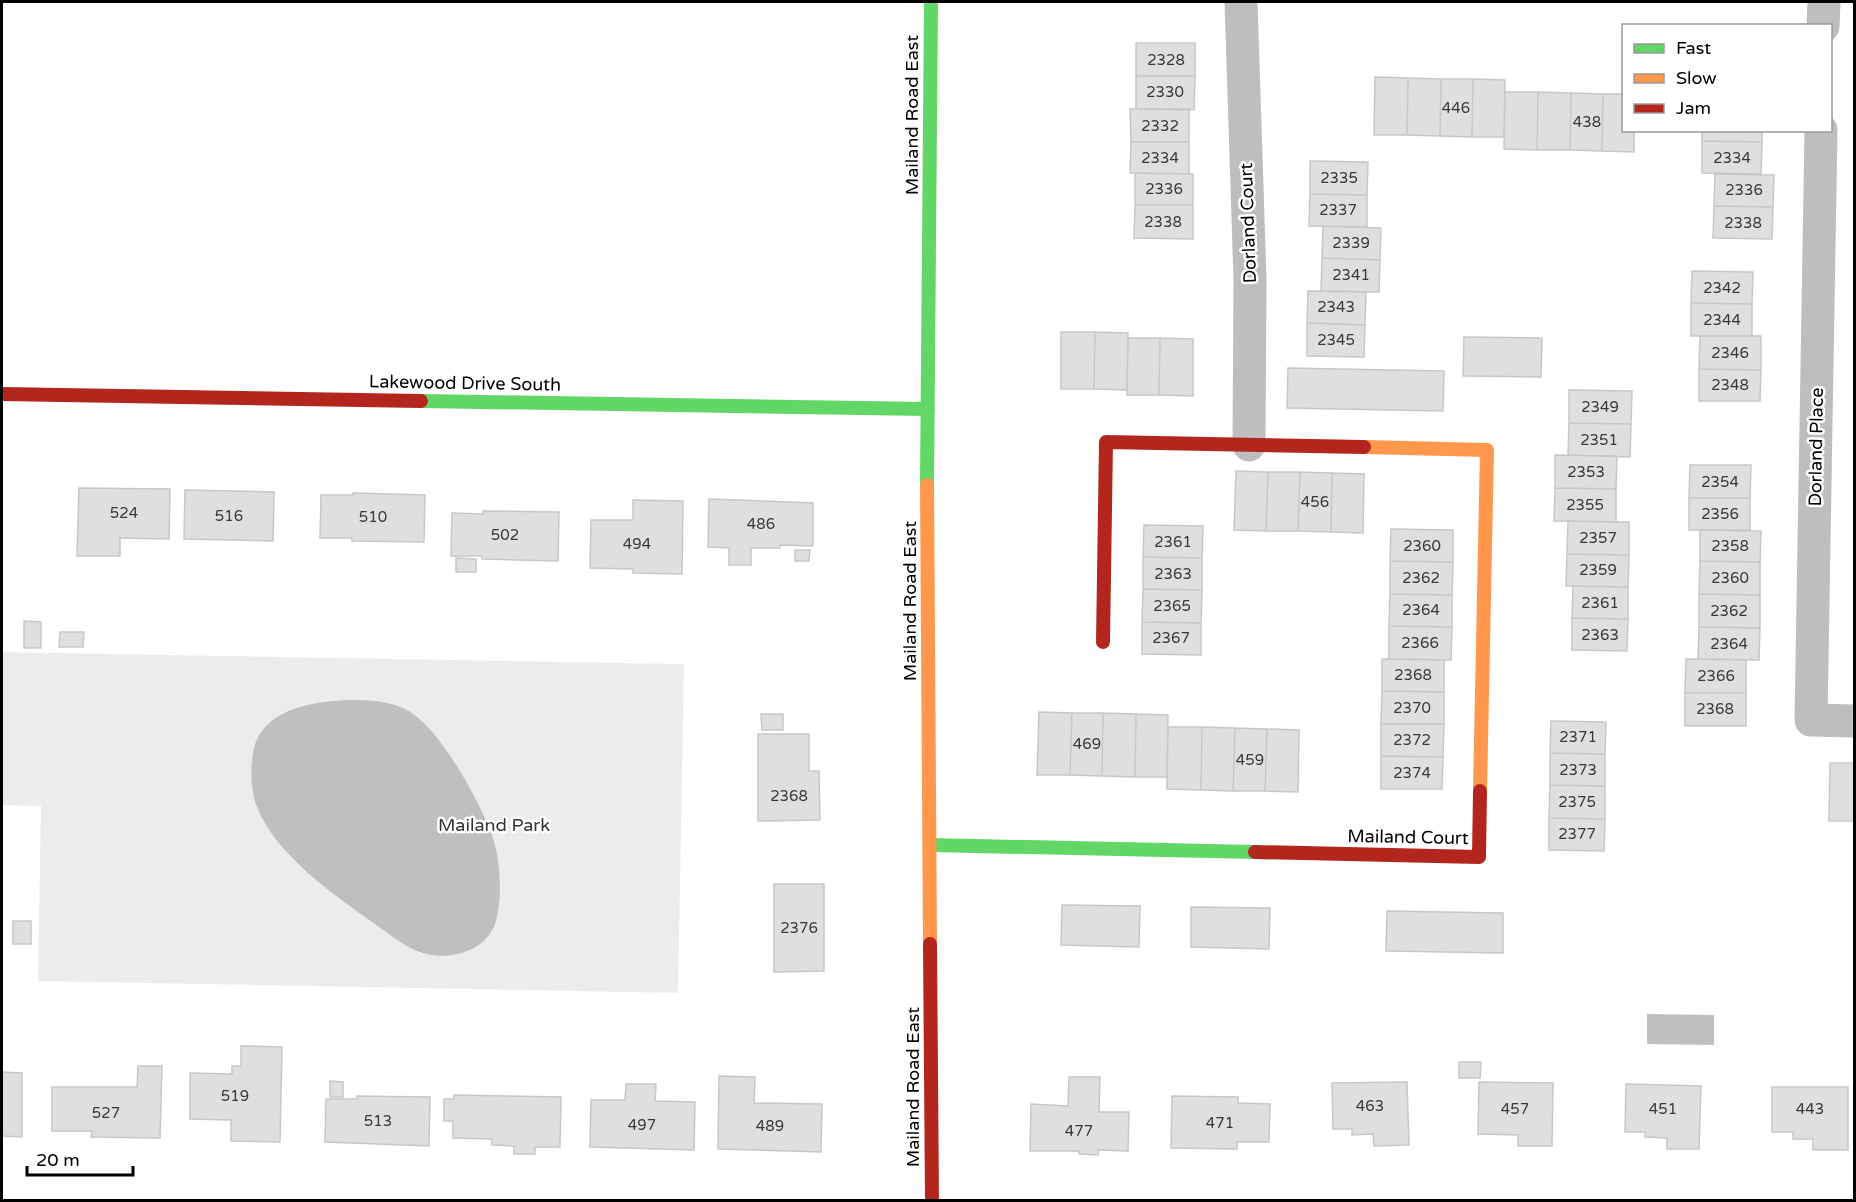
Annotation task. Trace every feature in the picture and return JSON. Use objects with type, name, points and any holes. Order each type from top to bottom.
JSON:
[{"type":"street","name":"Mailand Road East","points":[[931,2],[928,409],[932,1200]]},
{"type":"street","name":"Dorland Court","points":[[1241,2],[1250,279],[1248,445]]},
{"type":"street","points":[[1823,24],[1824,2]]},
{"type":"street","name":"Dorland Place","points":[[1821,132],[1811,720],[1854,721]]},
{"type":"street","name":"Lakewood Drive South","points":[[2,394],[928,409]]},
{"type":"street","points":[[1103,642],[1106,442],[1248,445]]},
{"type":"street","name":"Mailand Court","points":[[930,844],[1479,857],[1487,450],[1248,445]]},
{"type":"green space","name":"Mailand Park","points":[[2,652],[684,664],[678,993],[38,981],[41,806],[2,805]]},
{"type":"shaded area","points":[[352,700],[392,704],[418,717],[455,763],[484,816],[497,852],[500,890],[495,924],[490,934],[473,949],[439,956],[417,951],[401,942],[342,901],[308,873],[277,841],[257,807],[252,787],[252,760],[258,738],[266,726],[291,710],[306,705]]},
{"type":"shaded area","points":[[1647,1014],[1714,1015],[1714,1045],[1647,1044]]},
{"type":"building","points":[[1136,43],[1195,43],[1195,76],[1136,76]]},
{"type":"building","points":[[1136,76],[1195,76],[1194,110],[1136,109]]},
{"type":"building","points":[[1375,77],[1408,78],[1407,135],[1374,135]]},
{"type":"building","points":[[1408,78],[1441,79],[1440,136],[1407,135]]},
{"type":"building","points":[[1441,79],[1473,79],[1472,137],[1440,136]]},
{"type":"building","points":[[1473,79],[1505,80],[1504,137],[1472,137]]},
{"type":"building","points":[[1505,92],[1538,92],[1537,150],[1504,149]]},
{"type":"building","points":[[1538,92],[1571,93],[1570,150],[1537,150]]},
{"type":"building","points":[[1571,93],[1603,94],[1602,151],[1570,150]]},
{"type":"building","points":[[1603,94],[1622,94],[1622,132],[1634,132],[1634,152],[1602,151]]},
{"type":"building","points":[[1130,109],[1189,109],[1189,142],[1131,142]]},
{"type":"building","points":[[1702,132],[1762,132],[1762,142],[1702,141]]},
{"type":"building","points":[[1702,141],[1762,142],[1761,174],[1702,173]]},
{"type":"building","points":[[1131,142],[1189,142],[1189,174],[1130,173]]},
{"type":"building","points":[[1310,161],[1368,162],[1367,195],[1310,194]]},
{"type":"building","points":[[1135,173],[1193,174],[1193,205],[1135,205]]},
{"type":"building","points":[[1715,174],[1774,175],[1773,207],[1714,206]]},
{"type":"building","points":[[1310,194],[1367,195],[1367,227],[1309,226]]},
{"type":"building","points":[[1135,205],[1193,205],[1193,239],[1134,238]]},
{"type":"building","points":[[1714,206],[1773,207],[1772,239],[1713,238]]},
{"type":"building","points":[[1323,226],[1381,228],[1380,260],[1322,258]]},
{"type":"building","points":[[1322,258],[1380,260],[1379,292],[1321,291]]},
{"type":"building","points":[[1692,271],[1753,272],[1752,304],[1691,303]]},
{"type":"building","points":[[1308,291],[1366,292],[1365,325],[1307,323]]},
{"type":"building","points":[[1691,303],[1752,304],[1752,336],[1691,336]]},
{"type":"building","points":[[1307,323],[1365,325],[1364,357],[1307,356]]},
{"type":"building","points":[[1061,332],[1095,332],[1094,389],[1061,389]]},
{"type":"building","points":[[1095,332],[1128,333],[1127,390],[1094,389]]},
{"type":"building","points":[[1700,336],[1761,336],[1761,370],[1699,369]]},
{"type":"building","points":[[1464,337],[1542,338],[1541,377],[1463,376]]},
{"type":"building","points":[[1128,338],[1160,338],[1159,395],[1127,395]]},
{"type":"building","points":[[1160,338],[1193,339],[1193,396],[1159,395]]},
{"type":"building","points":[[1288,368],[1444,371],[1443,411],[1287,408]]},
{"type":"building","points":[[1699,369],[1761,370],[1760,401],[1699,401]]},
{"type":"building","points":[[1569,390],[1632,391],[1631,424],[1569,423]]},
{"type":"building","points":[[1569,423],[1631,424],[1630,457],[1568,455]]},
{"type":"building","points":[[1555,455],[1617,456],[1616,489],[1555,488]]},
{"type":"building","points":[[1690,465],[1751,465],[1750,498],[1689,498]]},
{"type":"building","points":[[1236,471],[1268,472],[1266,531],[1234,530]]},
{"type":"building","points":[[1268,472],[1300,472],[1298,531],[1266,531]]},
{"type":"building","points":[[1300,472],[1332,473],[1331,532],[1298,531]]},
{"type":"building","points":[[1332,473],[1364,474],[1363,533],[1331,532]]},
{"type":"building","points":[[79,488],[170,489],[169,539],[120,538],[120,556],[77,556]]},
{"type":"building","points":[[1555,488],[1616,489],[1616,522],[1554,521]]},
{"type":"building","points":[[185,490],[274,492],[273,541],[184,539]]},
{"type":"building","points":[[353,493],[425,495],[424,542],[320,538],[321,495],[353,495]]},
{"type":"building","points":[[1689,498],[1750,498],[1750,530],[1689,530]]},
{"type":"building","points":[[709,499],[813,503],[813,546],[780,545],[780,548],[751,548],[751,565],[729,565],[729,548],[708,547]]},
{"type":"building","points":[[633,500],[683,501],[682,574],[633,573],[633,569],[590,568],[591,520],[633,520]]},
{"type":"building","points":[[483,511],[559,512],[558,561],[451,556],[452,513],[483,514]]},
{"type":"building","points":[[1568,521],[1629,522],[1629,555],[1567,554]]},
{"type":"building","points":[[1144,525],[1203,526],[1202,558],[1143,557]]},
{"type":"building","points":[[1391,529],[1453,530],[1453,562],[1390,561]]},
{"type":"building","points":[[1700,530],[1761,531],[1760,562],[1700,561]]},
{"type":"building","points":[[795,550],[810,550],[809,561],[795,561]]},
{"type":"building","points":[[1567,554],[1629,555],[1628,587],[1566,586]]},
{"type":"building","points":[[1143,557],[1202,558],[1202,590],[1143,589]]},
{"type":"building","points":[[456,558],[476,559],[476,572],[456,572]]},
{"type":"building","points":[[1390,561],[1453,562],[1452,595],[1390,594]]},
{"type":"building","points":[[1700,561],[1760,562],[1760,595],[1699,594]]},
{"type":"building","points":[[1573,586],[1628,587],[1628,619],[1572,618]]},
{"type":"building","points":[[1143,589],[1202,590],[1201,623],[1142,622]]},
{"type":"building","points":[[1390,594],[1452,595],[1452,627],[1389,626]]},
{"type":"building","points":[[1699,594],[1760,595],[1760,628],[1699,627]]},
{"type":"building","points":[[1572,618],[1628,619],[1627,651],[1572,650]]},
{"type":"building","points":[[24,621],[41,622],[41,648],[24,648]]},
{"type":"building","points":[[1142,622],[1201,623],[1201,655],[1142,654]]},
{"type":"building","points":[[1389,626],[1452,627],[1451,660],[1389,659]]},
{"type":"building","points":[[1699,627],[1760,628],[1759,660],[1698,659]]},
{"type":"building","points":[[60,632],[84,632],[83,647],[59,647]]},
{"type":"building","points":[[1382,659],[1444,660],[1444,692],[1382,691]]},
{"type":"building","points":[[1686,659],[1746,660],[1746,693],[1685,693]]},
{"type":"building","points":[[1382,691],[1444,692],[1444,724],[1381,724]]},
{"type":"building","points":[[1685,693],[1746,693],[1746,726],[1685,726]]},
{"type":"building","points":[[1039,712],[1072,713],[1070,775],[1037,775]]},
{"type":"building","points":[[1072,713],[1103,713],[1102,776],[1070,775]]},
{"type":"building","points":[[1103,713],[1136,714],[1135,777],[1102,776]]},
{"type":"building","points":[[761,714],[783,714],[783,730],[762,730]]},
{"type":"building","points":[[1136,714],[1168,715],[1167,777],[1135,777]]},
{"type":"building","points":[[1551,721],[1606,722],[1605,754],[1550,753]]},
{"type":"building","points":[[1381,724],[1444,724],[1443,757],[1381,756]]},
{"type":"building","points":[[1168,727],[1202,727],[1201,790],[1167,789]]},
{"type":"building","points":[[1202,727],[1235,728],[1233,791],[1201,790]]},
{"type":"building","points":[[1235,728],[1267,729],[1265,791],[1233,791]]},
{"type":"building","points":[[1267,729],[1299,730],[1298,792],[1265,791]]},
{"type":"building","points":[[758,734],[809,734],[809,771],[819,771],[820,820],[758,821]]},
{"type":"building","points":[[1550,753],[1605,754],[1605,786],[1550,785]]},
{"type":"building","points":[[1381,756],[1443,757],[1442,789],[1381,789]]},
{"type":"building","points":[[1830,763],[1854,763],[1854,821],[1829,821]]},
{"type":"building","points":[[1550,785],[1605,786],[1605,819],[1549,818]]},
{"type":"building","points":[[1549,818],[1605,819],[1604,851],[1549,850]]},
{"type":"building","points":[[774,884],[824,884],[824,971],[774,972]]},
{"type":"building","points":[[1062,905],[1140,906],[1139,947],[1061,945]]},
{"type":"building","points":[[1191,907],[1270,908],[1269,949],[1191,947]]},
{"type":"building","points":[[1387,911],[1503,913],[1503,953],[1386,951]]},
{"type":"building","points":[[13,921],[31,921],[31,944],[13,944]]},
{"type":"building","points":[[241,1046],[282,1047],[280,1142],[231,1141],[231,1120],[190,1119],[190,1073],[232,1074],[232,1066],[241,1066]]},
{"type":"building","points":[[1459,1062],[1481,1062],[1480,1078],[1459,1078]]},
{"type":"building","points":[[138,1066],[162,1066],[160,1138],[91,1137],[92,1131],[52,1131],[52,1087],[137,1087]]},
{"type":"building","points":[[2,1072],[22,1073],[22,1137],[2,1136]]},
{"type":"building","points":[[719,1076],[755,1077],[754,1103],[822,1104],[821,1152],[718,1149]]},
{"type":"building","points":[[1069,1077],[1100,1077],[1099,1112],[1129,1112],[1128,1151],[1098,1150],[1098,1155],[1079,1154],[1079,1151],[1030,1151],[1031,1104],[1068,1106]]},
{"type":"building","points":[[330,1081],[343,1082],[343,1097],[330,1097]]},
{"type":"building","points":[[1407,1082],[1409,1145],[1374,1146],[1373,1134],[1352,1135],[1352,1129],[1333,1129],[1332,1083]]},
{"type":"building","points":[[1479,1082],[1553,1083],[1552,1146],[1518,1146],[1518,1135],[1478,1134]]},
{"type":"building","points":[[626,1084],[656,1084],[655,1101],[695,1102],[694,1150],[590,1147],[591,1100],[625,1100]]},
{"type":"building","points":[[1626,1084],[1701,1086],[1699,1149],[1667,1149],[1667,1138],[1645,1137],[1645,1132],[1625,1132]]},
{"type":"building","points":[[1772,1087],[1848,1087],[1848,1150],[1813,1150],[1813,1139],[1793,1139],[1793,1132],[1772,1132]]},
{"type":"building","points":[[454,1095],[561,1097],[560,1147],[535,1147],[535,1154],[514,1154],[514,1146],[492,1145],[492,1139],[453,1138],[453,1121],[444,1121],[444,1099],[454,1099]]},
{"type":"building","points":[[357,1096],[430,1097],[429,1146],[325,1142],[326,1099],[357,1099]]},
{"type":"building","points":[[1172,1096],[1238,1097],[1238,1103],[1270,1104],[1269,1142],[1237,1142],[1237,1149],[1171,1148]]},
{"type":"traffic: fast","points":[[927,485],[931,2]]},
{"type":"traffic: fast","points":[[421,401],[928,409]]},
{"type":"traffic: fast","points":[[930,845],[1255,852]]},
{"type":"traffic: slow","points":[[1364,447],[1487,450],[1480,791]]},
{"type":"traffic: slow","points":[[927,485],[930,944]]},
{"type":"traffic: jam","points":[[2,394],[421,401]]},
{"type":"traffic: jam","points":[[1103,642],[1106,442],[1364,447]]},
{"type":"traffic: jam","points":[[1255,852],[1479,857],[1480,791]]},
{"type":"traffic: jam","points":[[930,944],[932,1200]]}]
